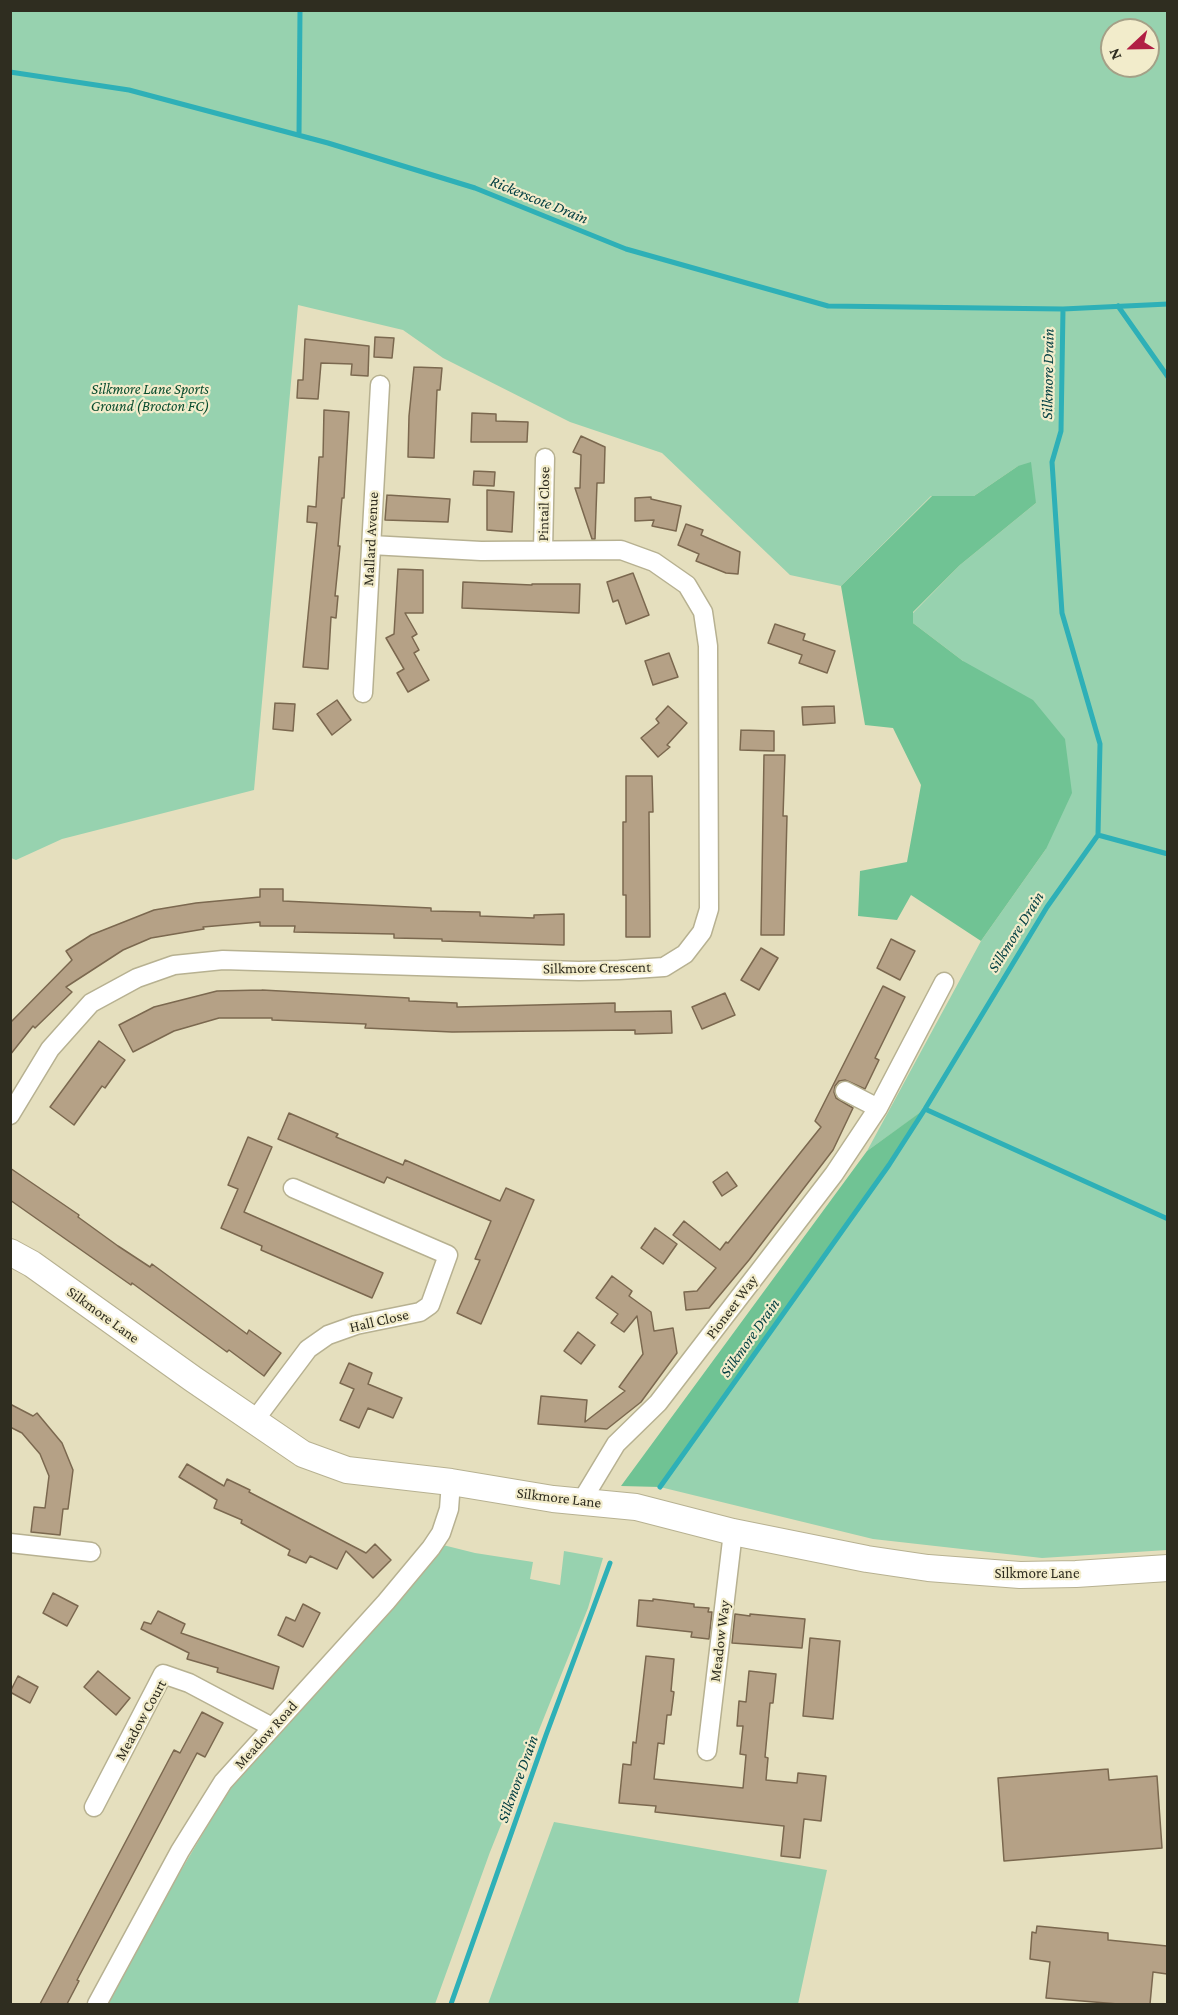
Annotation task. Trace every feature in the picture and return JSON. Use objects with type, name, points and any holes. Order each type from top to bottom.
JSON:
[{"type":"street","name":"Mallard Avenue","points":[[363,693],[380,385]]},
{"type":"street","name":"Pintail Close","points":[[543,550],[544,458]]},
{"type":"street","name":"Silkmore Crescent","points":[[10,1115],[50,1049],[91,1003],[137,978],[174,965],[223,960],[579,971],[664,967],[685,954],[702,932],[709,909],[708,646],[703,612],[687,585],[654,562],[621,550],[481,551],[371,545]]},
{"type":"street","name":"Pioneer Way","points":[[581,1502],[616,1444],[658,1403],[834,1174],[878,1108],[945,982]]},
{"type":"street","points":[[845,1091],[878,1108]]},
{"type":"street","name":"Hall Close","points":[[255,1421],[308,1349],[328,1335],[356,1324],[420,1312],[430,1305],[448,1255],[293,1188]]},
{"type":"street","name":"Silkmore Lane","points":[[10,1252],[32,1264],[303,1454],[347,1470],[451,1482],[581,1502],[636,1507],[734,1532],[867,1559],[928,1568],[1020,1575],[1167,1568]]},
{"type":"street","name":"Meadow Road","points":[[97,2004],[180,1851],[223,1782],[386,1602],[431,1548],[441,1533],[449,1509],[451,1482]]},
{"type":"street","name":"Meadow Way","points":[[707,1751],[734,1532]]},
{"type":"street","points":[[10,1543],[91,1552]]},
{"type":"street","name":"Meadow Court","points":[[94,1806],[163,1674],[189,1683],[272,1727]]},
{"type":"green space","name":"Silkmore Lane Sports Ground (Brocton FC)","points":[[11,11],[1167,11],[1167,1550],[1042,1558],[873,1539],[660,1487],[889,1165],[923,1111],[867,1151],[981,941],[1046,849],[963,661],[913,623],[913,613],[960,565],[1036,503],[1018,466],[974,496],[931,496],[841,586],[790,575],[662,453],[570,422],[443,358],[403,330],[298,305],[254,790],[62,839],[16,860],[11,858]]},
{"type":"green space","points":[[1031,462],[1036,503],[960,565],[913,612],[913,623],[963,661],[1033,700],[1065,739],[1072,793],[1046,849],[981,941],[911,895],[897,920],[858,916],[860,871],[907,862],[921,785],[893,728],[865,725],[841,586],[932,496],[974,496],[1018,466]]},
{"type":"green space","points":[[925,1109],[889,1165],[660,1487],[621,1486],[867,1151]]},
{"type":"green space","points":[[443,1545],[475,1553],[533,1562],[530,1579],[560,1585],[564,1551],[603,1558],[588,1608],[490,1852],[435,2004],[106,2004],[144,1933],[231,1786]]},
{"type":"green space","points":[[554,1822],[827,1870],[798,2004],[488,2004]]},
{"type":"building","points":[[375,337],[394,338],[392,358],[374,357]]},
{"type":"building","points":[[305,339],[369,346],[368,376],[351,375],[352,364],[321,363],[318,399],[297,398],[298,380],[303,380]]},
{"type":"building","points":[[414,367],[442,368],[440,390],[437,390],[434,458],[408,457]]},
{"type":"building","points":[[324,410],[349,412],[335,596],[338,596],[336,618],[331,617],[328,669],[303,667],[317,523],[307,522],[308,506],[316,507],[319,457],[323,457]]},
{"type":"building","points":[[472,413],[496,414],[496,421],[528,422],[527,442],[471,442]]},
{"type":"building","points":[[581,436],[605,447],[604,483],[597,483],[595,539],[592,539],[575,488],[580,488],[581,455],[573,452]]},
{"type":"building","points":[[474,471],[495,472],[494,486],[473,485]]},
{"type":"building","points":[[487,490],[514,492],[512,532],[487,530]]},
{"type":"building","points":[[387,495],[450,499],[448,522],[385,520]]},
{"type":"building","points":[[651,497],[651,499],[681,506],[676,531],[652,526],[654,520],[635,521],[635,498]]},
{"type":"building","points":[[686,524],[703,530],[701,535],[740,552],[738,574],[726,573],[696,561],[699,554],[678,545]]},
{"type":"building","points":[[398,569],[423,570],[423,613],[405,613],[417,634],[412,637],[419,650],[414,653],[429,680],[408,692],[397,673],[404,669],[386,638],[394,634]]},
{"type":"building","points":[[633,573],[649,615],[626,624],[618,600],[613,602],[607,582]]},
{"type":"building","points":[[463,582],[532,585],[580,584],[579,613],[462,608]]},
{"type":"building","points":[[775,624],[805,634],[803,640],[835,651],[827,673],[799,663],[802,655],[768,643]]},
{"type":"building","points":[[669,653],[678,677],[653,685],[645,661]]},
{"type":"building","points":[[337,700],[351,720],[332,735],[317,714]]},
{"type":"building","points":[[275,703],[295,704],[293,731],[273,729]]},
{"type":"building","points":[[668,706],[687,723],[667,745],[670,747],[658,757],[641,738],[659,723],[656,719]]},
{"type":"building","points":[[834,706],[835,723],[803,725],[802,707]]},
{"type":"building","points":[[741,730],[774,731],[774,751],[740,750]]},
{"type":"building","points":[[764,755],[785,755],[783,816],[787,816],[784,935],[761,935]]},
{"type":"building","points":[[626,776],[652,776],[653,812],[649,812],[650,937],[626,937],[626,895],[623,895],[623,822],[626,822]]},
{"type":"building","points":[[260,889],[283,889],[283,901],[431,908],[431,911],[480,912],[480,916],[534,918],[534,915],[564,914],[564,945],[394,938],[394,934],[294,932],[295,926],[260,926],[260,922],[203,927],[204,929],[151,938],[123,950],[66,987],[72,992],[35,1028],[33,1026],[10,1055],[10,1023],[72,960],[66,951],[91,935],[154,910],[196,903],[260,897]]},
{"type":"building","points":[[891,939],[915,951],[900,980],[877,968]]},
{"type":"building","points":[[761,948],[778,958],[759,990],[741,980]]},
{"type":"building","points":[[883,986],[905,997],[875,1058],[879,1060],[865,1089],[845,1080],[839,1081],[835,1086],[836,1098],[853,1108],[833,1150],[749,1260],[709,1308],[686,1310],[684,1292],[697,1291],[716,1268],[673,1235],[684,1221],[720,1250],[726,1242],[728,1243],[821,1127],[815,1121]]},
{"type":"building","points":[[262,990],[409,998],[409,1001],[457,1003],[457,1007],[615,1003],[615,1012],[671,1011],[672,1033],[635,1034],[635,1030],[452,1032],[365,1028],[366,1024],[272,1020],[272,1018],[219,1018],[174,1031],[133,1052],[119,1025],[154,1007],[217,991]]},
{"type":"building","points":[[725,993],[735,1015],[702,1029],[692,1007]]},
{"type":"building","points":[[99,1041],[125,1060],[105,1088],[102,1086],[74,1125],[50,1107]]},
{"type":"building","points":[[289,1113],[338,1134],[336,1137],[403,1165],[405,1160],[500,1201],[506,1188],[534,1200],[481,1324],[457,1313],[480,1260],[475,1259],[491,1221],[387,1177],[384,1183],[278,1139]]},
{"type":"building","points":[[248,1137],[272,1147],[244,1212],[383,1273],[372,1298],[261,1250],[262,1246],[221,1228],[238,1189],[228,1185]]},
{"type":"building","points":[[10,1168],[79,1215],[78,1217],[118,1246],[150,1267],[152,1264],[247,1334],[249,1330],[281,1353],[264,1376],[10,1200]]},
{"type":"building","points":[[727,1172],[737,1186],[722,1196],[713,1182]]},
{"type":"building","points":[[655,1228],[677,1244],[663,1264],[641,1248]]},
{"type":"building","points":[[612,1276],[632,1291],[629,1296],[651,1312],[654,1331],[673,1328],[677,1353],[641,1402],[607,1429],[538,1424],[541,1396],[587,1400],[585,1422],[625,1391],[619,1387],[643,1354],[637,1316],[624,1332],[611,1323],[618,1314],[596,1298]]},
{"type":"building","points":[[578,1332],[595,1345],[581,1364],[564,1351]]},
{"type":"building","points":[[349,1363],[372,1373],[368,1384],[402,1398],[393,1418],[368,1408],[359,1428],[340,1420],[354,1389],[340,1383]]},
{"type":"building","points":[[10,1404],[33,1416],[37,1413],[62,1443],[73,1470],[68,1509],[63,1509],[60,1535],[31,1532],[34,1507],[45,1508],[49,1476],[40,1454],[22,1433],[10,1427]]},
{"type":"building","points":[[187,1464],[224,1486],[227,1479],[250,1490],[249,1492],[366,1553],[375,1544],[391,1560],[373,1578],[346,1551],[337,1569],[310,1556],[306,1563],[288,1555],[290,1550],[241,1523],[242,1520],[214,1508],[217,1500],[179,1477]]},
{"type":"building","points":[[53,1593],[78,1606],[67,1626],[43,1613]]},
{"type":"building","points":[[653,1599],[709,1608],[708,1612],[712,1612],[709,1639],[691,1637],[692,1632],[637,1626],[639,1600],[653,1601]]},
{"type":"building","points":[[303,1604],[320,1613],[303,1647],[278,1635],[286,1617],[295,1621]]},
{"type":"building","points":[[158,1611],[185,1624],[181,1633],[279,1667],[273,1689],[217,1672],[218,1668],[187,1659],[189,1653],[141,1629],[144,1622],[151,1624]]},
{"type":"building","points":[[735,1614],[805,1619],[802,1648],[732,1643]]},
{"type":"building","points":[[810,1638],[840,1641],[833,1719],[803,1716]]},
{"type":"building","points":[[646,1656],[674,1659],[671,1715],[667,1715],[664,1744],[658,1743],[654,1779],[743,1788],[746,1755],[740,1754],[743,1726],[737,1726],[739,1701],[746,1702],[749,1671],[776,1674],[773,1703],[770,1703],[765,1757],[768,1758],[766,1780],[797,1783],[798,1773],[826,1776],[821,1821],[804,1819],[800,1858],[781,1856],[784,1826],[655,1812],[656,1806],[619,1803],[623,1764],[631,1765],[633,1742],[636,1743]]},
{"type":"building","points":[[98,1671],[130,1698],[116,1715],[84,1687]]},
{"type":"building","points":[[18,1676],[38,1687],[30,1703],[10,1692]]},
{"type":"building","points":[[202,1712],[223,1723],[205,1757],[197,1753],[77,1980],[79,1981],[67,2004],[40,2004],[174,1750],[180,1753]]},
{"type":"building","points":[[1108,1769],[1109,1780],[1157,1776],[1162,1848],[1004,1861],[998,1778]]},
{"type":"building","points":[[1037,1926],[1108,1933],[1108,1940],[1167,1946],[1167,1974],[1153,1972],[1150,2004],[1118,2004],[1046,1998],[1050,1962],[1030,1959],[1032,1932],[1036,1933]]},
{"type":"waterway","points":[[299,135],[300,10]]},
{"type":"waterway","name":"Rickerscote Drain","points":[[10,72],[129,90],[328,143],[475,188],[626,249],[828,306],[1063,309],[1168,304]]},
{"type":"waterway","points":[[1118,306],[1168,377]]},
{"type":"waterway","name":"Silkmore Drain","points":[[660,1487],[889,1165],[1047,907],[1098,835],[1100,744],[1062,613],[1052,462],[1061,431],[1063,309]]},
{"type":"waterway","points":[[1098,835],[1168,854]]},
{"type":"waterway","points":[[925,1109],[1168,1219]]},
{"type":"waterway","name":"Silkmore Drain","points":[[451,2004],[546,1735],[610,1563]]}]
